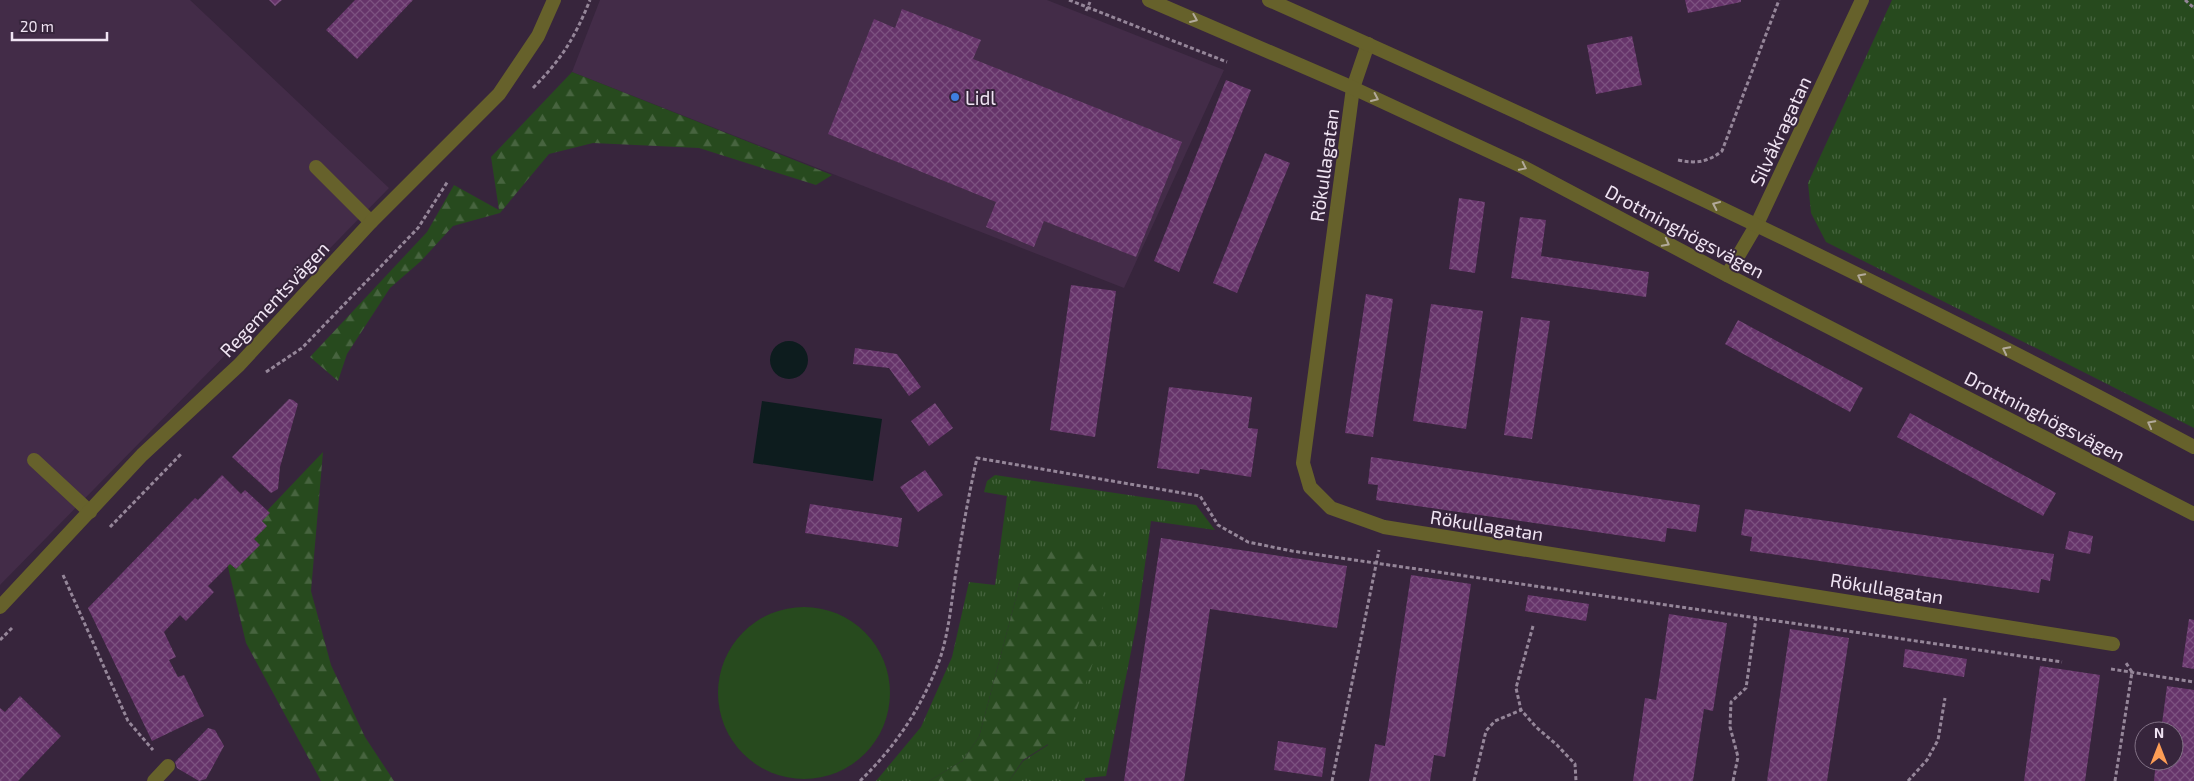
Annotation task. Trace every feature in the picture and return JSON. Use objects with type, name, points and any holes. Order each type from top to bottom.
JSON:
[{"type":"street","name":"Regementsvägen","points":[[0,607],[47,559],[142,455],[239,365],[371,222],[499,94],[538,36],[554,0]]},
{"type":"street","name":"Drottninghögsvägen","points":[[1150,0],[1353,88],[1523,167],[1727,275],[2194,514]]},
{"type":"street","name":"Drottninghögsvägen","points":[[1269,0],[1757,224],[2118,406],[2194,447]]},
{"type":"street","name":"Silvåkragatan","points":[[1727,275],[1757,224],[1862,0]]},
{"type":"street","name":"Rökullagatan","points":[[1368,44],[1353,88],[1303,463],[1310,488],[1331,508],[1384,527],[2113,644]]},
{"type":"street","points":[[316,167],[371,222]]},
{"type":"street","points":[[34,460],[90,512]]},
{"type":"street","points":[[154,781],[168,766]]},
{"type":"path","points":[[1069,0],[1087,9],[1096,11]]},
{"type":"path","points":[[1676,159],[1700,162],[1712,159],[1722,151],[1779,0]]},
{"type":"path","points":[[2185,0],[2194,8]]},
{"type":"path","points":[[1087,9],[1090,2]]},
{"type":"path","points":[[860,781],[884,758],[900,737],[939,663],[948,622],[965,513],[977,458],[1200,496],[1218,525],[1248,542],[1292,551],[2065,662]]},
{"type":"path","points":[[1332,781],[1384,527]]},
{"type":"path","points":[[47,559],[64,575],[128,721],[168,766]]},
{"type":"path","points":[[1733,781],[1738,757],[1730,727],[1731,702],[1746,688],[1756,618]]},
{"type":"path","points":[[1533,626],[1516,688],[1522,710],[1536,727],[1575,764],[1576,781]]},
{"type":"path","points":[[2103,668],[2194,682]]},
{"type":"path","points":[[2115,781],[2132,672]]},
{"type":"path","points":[[1908,781],[1927,760],[1938,740],[1945,698]]},
{"type":"path","points":[[1474,781],[1486,731],[1495,721],[1522,710]]},
{"type":"shaded area","points":[[0,0],[190,0],[389,188],[0,585]]},
{"type":"shaded area","points":[[600,0],[1047,0],[1224,70],[1124,288],[572,72]]},
{"type":"shaded area","points":[[789,341],[803,346],[808,360],[803,374],[789,379],[775,374],[770,360],[775,346]]},
{"type":"shaded area","points":[[762,401],[882,419],[873,481],[753,463]]},
{"type":"green space","points":[[1892,0],[2194,0],[2194,428],[1826,242],[1811,213],[1808,183]]},
{"type":"green space","points":[[572,72],[832,175],[816,185],[699,148],[593,143],[549,154],[500,213],[453,226],[421,261],[390,288],[347,354],[338,381],[310,357],[427,232],[454,185],[499,210],[491,157]]},
{"type":"green space","points":[[323,452],[311,591],[331,665],[365,737],[394,781],[321,781],[246,643],[227,563],[221,559]]},
{"type":"green space","points":[[995,475],[1196,505],[1215,530],[1151,521],[1137,622],[1106,776],[1085,778],[1085,781],[1009,781],[1023,761],[1048,745],[1020,583],[979,737],[962,761],[929,781],[876,781],[921,727],[952,657],[969,582],[995,585],[1007,496],[984,492],[987,481]]},
{"type":"green space","points":[[1072,547],[1093,553],[1099,566],[1103,597],[1101,640],[1069,731],[1023,760],[1009,781],[929,781],[962,761],[979,737],[1020,583],[1030,561],[1049,550]]},
{"type":"green space","points":[[796,607],[812,607],[837,613],[845,617],[859,626],[871,638],[884,660],[890,693],[884,726],[871,748],[859,760],[837,773],[812,779],[796,779],[771,773],[763,769],[749,760],[737,748],[724,726],[718,701],[718,685],[724,660],[728,652],[737,638],[749,626],[771,613]]},
{"type":"building","points":[[269,0],[282,0],[275,6]]},
{"type":"building","points":[[355,0],[413,0],[357,59],[326,30]]},
{"type":"building","points":[[1685,0],[1741,0],[1741,2],[1688,13]]},
{"type":"building","name":"Lidl","points":[[902,9],[981,40],[973,59],[1182,142],[1136,257],[1044,221],[1034,247],[986,227],[996,202],[828,134],[874,19],[895,28]]},
{"type":"building","points":[[1632,36],[1642,85],[1596,94],[1587,45]]},
{"type":"building","points":[[1226,80],[1251,90],[1179,272],[1154,261]]},
{"type":"building","points":[[1265,153],[1290,163],[1237,293],[1213,283]]},
{"type":"building","points":[[1459,198],[1485,202],[1475,273],[1449,269]]},
{"type":"building","points":[[1520,217],[1546,220],[1541,256],[1649,272],[1646,297],[1511,278]]},
{"type":"building","points":[[1071,285],[1116,291],[1095,437],[1050,430]]},
{"type":"building","points":[[1366,294],[1393,299],[1373,437],[1345,433]]},
{"type":"building","points":[[1431,304],[1483,311],[1466,429],[1413,421]]},
{"type":"building","points":[[1521,317],[1550,321],[1532,439],[1504,435]]},
{"type":"building","points":[[1738,320],[1863,388],[1850,412],[1725,344]]},
{"type":"building","points":[[855,348],[897,354],[921,387],[909,396],[889,368],[853,364]]},
{"type":"building","points":[[1169,387],[1252,397],[1248,428],[1258,429],[1251,477],[1200,469],[1199,474],[1157,468]]},
{"type":"building","points":[[289,399],[298,404],[280,467],[278,489],[271,493],[232,457]]},
{"type":"building","points":[[935,403],[953,428],[929,446],[911,421]]},
{"type":"building","points":[[1910,413],[2056,493],[2043,516],[1897,437]]},
{"type":"building","points":[[1371,457],[1700,505],[1696,532],[1667,528],[1665,542],[1376,500],[1378,485],[1368,484]]},
{"type":"building","points":[[925,470],[943,495],[918,512],[900,487]]},
{"type":"building","points":[[222,475],[241,494],[245,490],[270,513],[262,521],[267,526],[254,539],[260,545],[236,569],[230,564],[208,586],[214,592],[186,621],[180,615],[164,632],[176,657],[169,660],[178,677],[184,675],[204,716],[152,741],[88,608],[195,498],[198,500]]},
{"type":"building","points":[[810,504],[902,518],[898,547],[805,533]]},
{"type":"building","points":[[1745,509],[2054,554],[2050,581],[2041,579],[2039,593],[1750,551],[1752,537],[1741,535]]},
{"type":"building","points":[[2069,531],[2093,536],[2090,554],[2065,549]]},
{"type":"building","points":[[1161,538],[1347,566],[1337,628],[1210,609],[1184,781],[1124,781]]},
{"type":"building","points":[[1411,575],[1471,584],[1445,757],[1434,755],[1430,781],[1369,781],[1375,744],[1385,746]]},
{"type":"building","points":[[1528,595],[1589,604],[1586,621],[1525,611]]},
{"type":"building","points":[[1669,614],[1727,623],[1713,711],[1704,709],[1693,781],[1633,781],[1645,698],[1656,700]]},
{"type":"building","points":[[2189,619],[2194,620],[2194,669],[2182,667]]},
{"type":"building","points":[[1790,629],[1849,638],[1827,781],[1767,781]]},
{"type":"building","points":[[1905,649],[1967,659],[1964,677],[1903,667]]},
{"type":"building","points":[[2040,666],[2100,675],[2085,781],[2024,781]]},
{"type":"building","points":[[2167,686],[2194,690],[2194,781],[2154,781],[2155,771],[2184,771],[2184,721],[2162,721]]},
{"type":"building","points":[[20,696],[61,736],[18,781],[0,781],[0,708],[5,712]]},
{"type":"building","points":[[208,728],[215,730],[224,746],[206,779],[199,781],[177,768],[175,762]]},
{"type":"building","points":[[1278,741],[1326,748],[1322,777],[1274,770]]},
{"type":"place","name":"Lidl","points":[[955,97]]}]
